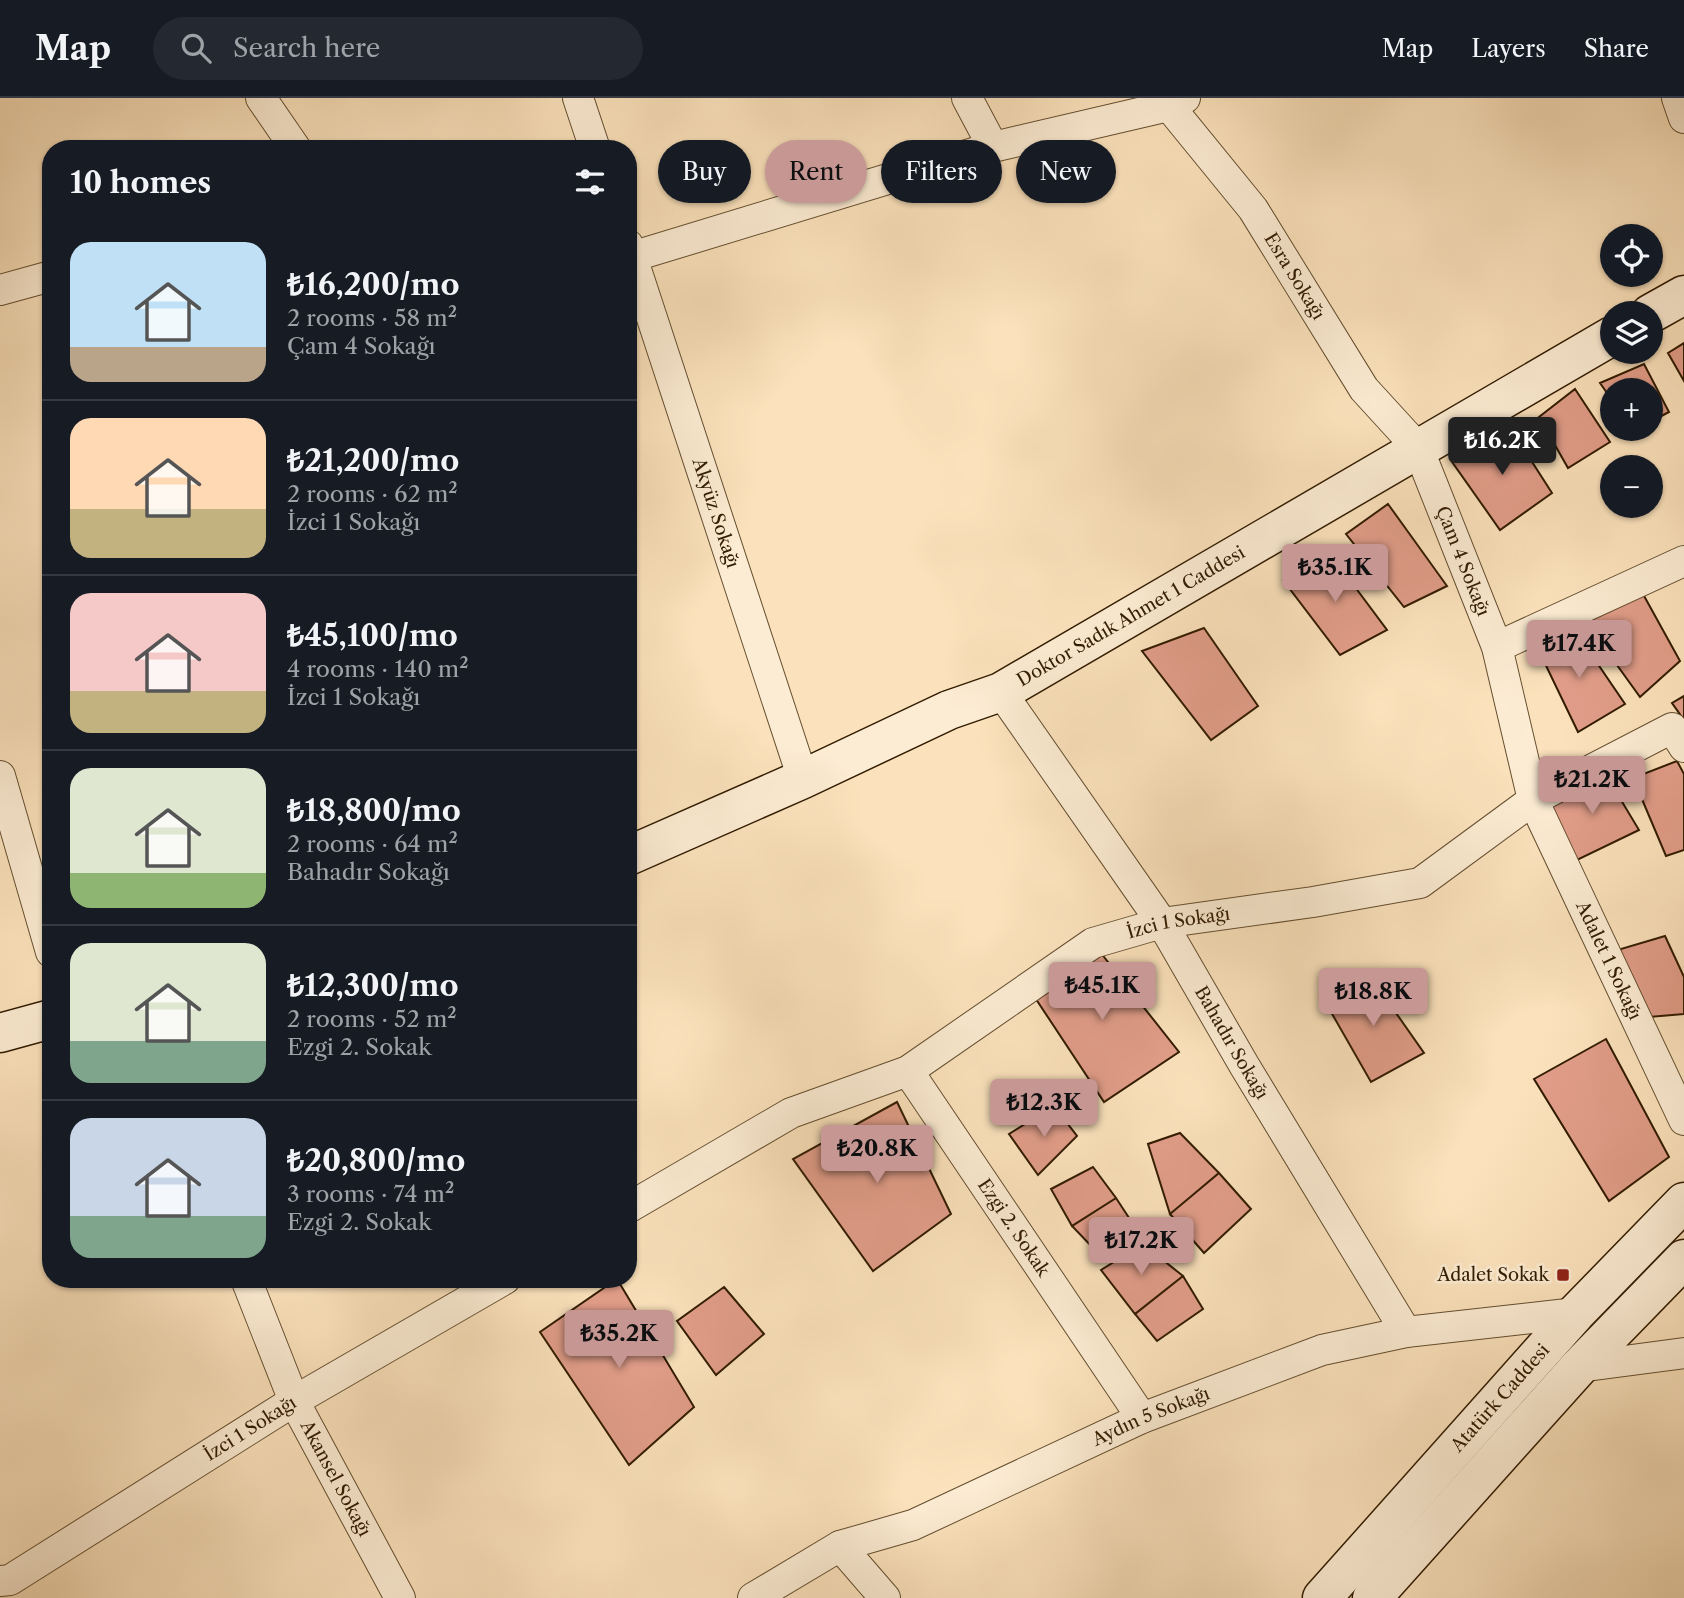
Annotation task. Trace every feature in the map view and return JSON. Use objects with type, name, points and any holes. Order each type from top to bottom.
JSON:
[{"type":"street","points":[[261,98],[290,140]]},
{"type":"street","points":[[578,98],[592,140]]},
{"type":"street","points":[[967,98],[989,140]]},
{"type":"street","points":[[1677,98],[1684,118]]},
{"type":"street","points":[[1002,145],[1177,102]]},
{"type":"street","name":"Esra Sokağı","points":[[1177,102],[1253,209],[1364,389],[1418,448]]},
{"type":"street","points":[[637,251],[881,180]]},
{"type":"street","name":"Akyüz Sokağı","points":[[637,274],[803,779]]},
{"type":"street","points":[[0,290],[42,278]]},
{"type":"street","points":[[1663,307],[1684,295]]},
{"type":"street","name":"Doktor Sadık Ahmet 1 Caddesi","points":[[637,852],[803,779],[949,710],[1001,692],[1600,343]]},
{"type":"street","name":"Çam 4 Sokağı","points":[[1418,448],[1497,647],[1533,800]]},
{"type":"street","points":[[1497,647],[1684,561]]},
{"type":"street","name":"Bahadır Sokağı","points":[[1001,692],[1162,923],[1244,1065],[1406,1332]]},
{"type":"street","name":"İzci 1 Sokağı","points":[[637,1203],[791,1113],[908,1071],[1093,943],[1162,923],[1313,902],[1420,883],[1533,800],[1678,737]]},
{"type":"street","points":[[0,776],[42,921]]},
{"type":"street","name":"Adalet 1 Sokağı","points":[[1533,800],[1684,1120]]},
{"type":"street","points":[[0,1033],[42,1021]]},
{"type":"street","name":"Ezgi 2. Sokak","points":[[908,1071],[1142,1418]]},
{"type":"street","name":"Atatürk Caddesi","points":[[1322,1598],[1576,1313],[1684,1202]]},
{"type":"street","points":[[1372,1598],[1579,1367],[1684,1259]]},
{"type":"street","name":"Akansel Sokağı","points":[[250,1288],[294,1401],[400,1598]]},
{"type":"street","name":"İzci 1 Sokağı","points":[[0,1581],[10,1580],[294,1401],[489,1288]]},
{"type":"street","name":"Aydın 5 Sokağı","points":[[753,1598],[840,1546],[913,1525],[1142,1418],[1322,1350],[1406,1332],[1576,1313]]},
{"type":"street","points":[[1579,1367],[1684,1353]]},
{"type":"street","points":[[840,1546],[885,1598]]},
{"type":"building","points":[[1684,343],[1684,381],[1668,353]]},
{"type":"building","points":[[1644,364],[1651,378],[1612,378]]},
{"type":"building","points":[[1575,389],[1600,427],[1600,441],[1610,442],[1568,468],[1539,417]]},
{"type":"building","points":[[1663,400],[1669,412],[1663,415]]},
{"type":"building","points":[[1509,426],[1552,493],[1500,530],[1450,459]]},
{"type":"building","points":[[1388,504],[1447,586],[1404,607],[1346,534]]},
{"type":"building","points":[[1329,552],[1387,630],[1340,655],[1283,580]]},
{"type":"building","points":[[1643,594],[1680,661],[1640,697],[1586,622]]},
{"type":"building","points":[[1204,628],[1258,706],[1211,740],[1142,651]]},
{"type":"building","points":[[1574,629],[1625,704],[1578,732],[1537,647]]},
{"type":"building","points":[[1684,696],[1684,720],[1672,703]]},
{"type":"building","points":[[1677,761],[1684,774],[1684,850],[1666,856],[1633,778]]},
{"type":"building","points":[[1603,770],[1639,830],[1577,860],[1548,802]]},
{"type":"building","points":[[1665,936],[1684,977],[1684,1014],[1649,1017],[1614,951]]},
{"type":"building","points":[[1093,943],[1179,1052],[1104,1102],[1028,987]]},
{"type":"building","points":[[1366,970],[1424,1053],[1371,1082],[1327,1005]]},
{"type":"building","points":[[1606,1039],[1669,1157],[1609,1201],[1534,1079]]},
{"type":"building","points":[[897,1102],[951,1214],[873,1271],[793,1159]]},
{"type":"building","points":[[1054,1106],[1077,1136],[1038,1175],[1009,1134]]},
{"type":"building","points":[[1180,1133],[1219,1173],[1170,1214],[1148,1144]]},
{"type":"building","points":[[1093,1167],[1116,1198],[1072,1226],[1051,1189]]},
{"type":"building","points":[[1219,1173],[1251,1209],[1204,1253],[1170,1214]]},
{"type":"building","points":[[1116,1198],[1137,1230],[1095,1250],[1072,1226]]},
{"type":"building","points":[[1143,1244],[1183,1276],[1135,1314],[1101,1270]]},
{"type":"building","points":[[1183,1276],[1203,1309],[1157,1341],[1135,1314]]},
{"type":"building","points":[[724,1287],[764,1334],[716,1375],[677,1321]]},
{"type":"building","points":[[604,1288],[622,1288],[694,1407],[629,1465],[540,1332]]},
{"type":"place","name":"Adalet Sokak","points":[[1563,1275]]}]
